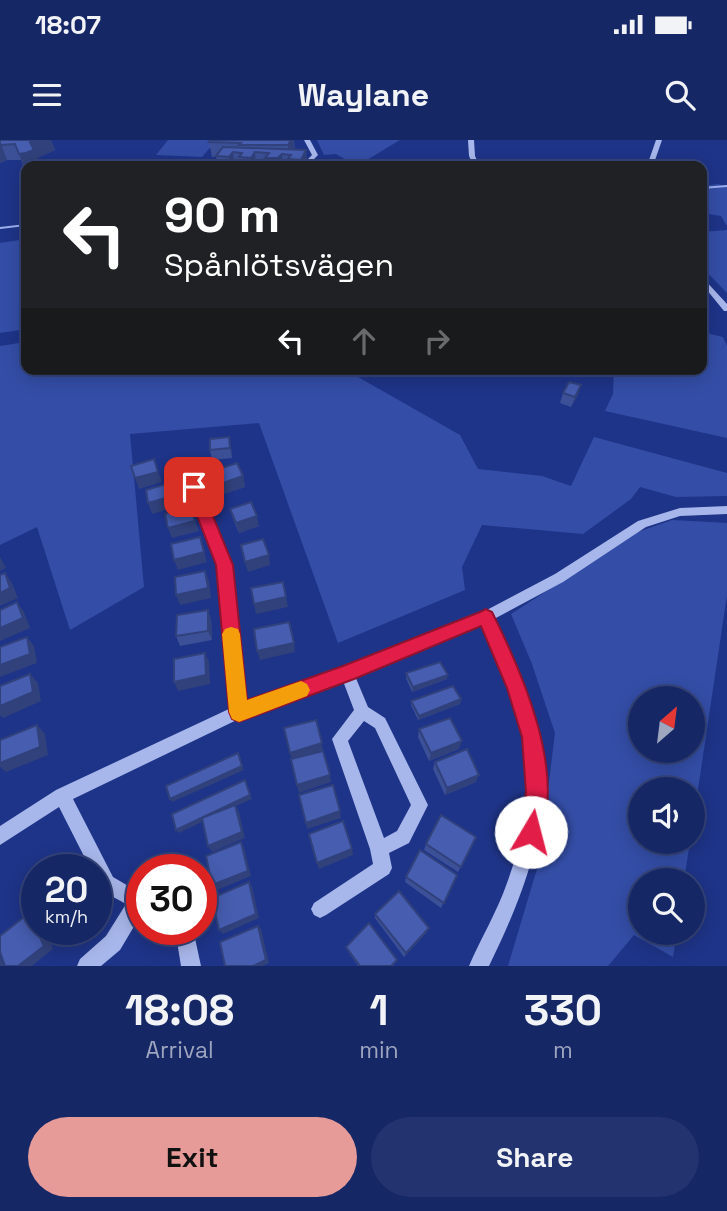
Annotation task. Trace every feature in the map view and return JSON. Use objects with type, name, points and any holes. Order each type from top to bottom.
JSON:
[{"type":"street","points":[[307,140],[315,155],[309,161]]},
{"type":"street","points":[[471,140],[474,161]]},
{"type":"street","points":[[652,161],[659,140]]},
{"type":"street","points":[[707,285],[727,309]]},
{"type":"street","points":[[184,461],[225,565],[239,712]]},
{"type":"street","points":[[0,836],[62,796],[239,712],[347,673],[486,617],[559,578],[642,524],[680,512],[727,510]]},
{"type":"street","points":[[479,966],[506,912],[528,852],[536,792],[532,737],[517,688],[486,617]]},
{"type":"street","points":[[347,673],[362,712],[380,723],[420,805],[403,837],[379,849]]},
{"type":"street","points":[[320,909],[383,868],[379,849],[340,739],[362,712]]},
{"type":"street","points":[[62,796],[107,883],[126,895]]},
{"type":"street","points":[[87,966],[113,943],[126,923]]},
{"type":"street","points":[[187,945],[191,966]]},
{"type":"shaded area","points":[[168,140],[209,140],[214,143],[202,157],[156,155]]},
{"type":"shaded area","points":[[317,140],[400,140],[365,161],[348,161],[336,154],[324,155]]},
{"type":"shaded area","points":[[718,184],[727,187],[727,226],[721,216],[707,214],[707,185]]},
{"type":"shaded area","points":[[727,230],[727,293],[707,272],[707,232]]},
{"type":"shaded area","points":[[21,240],[21,330],[0,333],[0,243]]},
{"type":"shaded area","points":[[707,333],[723,337],[727,346],[727,438],[605,411],[613,394],[614,375],[707,375]]},
{"type":"shaded area","points":[[21,343],[21,375],[355,375],[460,435],[478,469],[542,476],[571,486],[594,437],[727,473],[727,496],[676,497],[640,487],[631,499],[583,534],[482,525],[462,567],[465,590],[338,643],[259,423],[130,434],[144,587],[70,630],[37,527],[0,545],[0,346]]},
{"type":"shaded area","points":[[672,520],[727,523],[727,595],[705,743],[705,686],[628,686],[628,763],[702,763],[700,777],[628,777],[628,854],[688,854],[686,868],[628,868],[628,942],[608,966],[508,966],[539,862],[555,733],[532,664],[511,614],[638,532]]},
{"type":"shaded area","points":[[652,945],[675,945],[673,957]]},
{"type":"building","points":[[0,140],[36,140],[30,142],[34,150],[19,154],[15,144],[0,145]]},
{"type":"building","points":[[291,140],[288,145],[239,145],[241,143],[209,142]]},
{"type":"building","points":[[223,147],[306,150],[301,160],[288,159],[291,155],[282,154],[278,158],[265,158],[269,153],[255,152],[251,158],[239,157],[242,153],[233,152],[229,157],[216,156]]},
{"type":"building","points":[[569,382],[581,385],[575,397],[563,393]]},
{"type":"building","points":[[229,437],[230,448],[210,450],[210,439]]},
{"type":"building","points":[[154,459],[158,472],[135,478],[131,466]]},
{"type":"building","points":[[237,463],[243,476],[220,484],[213,471]]},
{"type":"building","points":[[170,483],[173,496],[148,503],[146,490]]},
{"type":"building","points":[[251,502],[257,516],[236,523],[230,509]]},
{"type":"building","points":[[190,506],[195,521],[168,528],[165,514]]},
{"type":"building","points":[[200,537],[204,552],[174,560],[171,544]]},
{"type":"building","points":[[263,539],[269,555],[245,562],[241,545]]},
{"type":"building","points":[[205,571],[208,588],[176,595],[175,577]]},
{"type":"building","points":[[5,573],[10,588],[0,593],[0,575]]},
{"type":"building","points":[[283,582],[286,597],[254,604],[251,588]]},
{"type":"building","points":[[17,602],[23,618],[0,628],[0,610]]},
{"type":"building","points":[[208,610],[208,631],[176,636],[177,615]]},
{"type":"building","points":[[289,622],[294,643],[257,651],[254,629]]},
{"type":"building","points":[[27,637],[30,654],[0,665],[0,647]]},
{"type":"building","points":[[205,653],[206,675],[174,682],[174,659]]},
{"type":"building","points":[[440,662],[448,675],[413,687],[406,673]]},
{"type":"building","points":[[30,674],[33,692],[0,706],[0,686]]},
{"type":"building","points":[[453,686],[461,699],[419,716],[411,701]]},
{"type":"building","points":[[450,718],[462,741],[431,753],[419,729]]},
{"type":"building","points":[[316,720],[322,743],[290,753],[284,728]]},
{"type":"building","points":[[37,725],[40,747],[0,763],[0,740]]},
{"type":"building","points":[[467,749],[479,775],[447,788],[435,762]]},
{"type":"building","points":[[323,751],[330,775],[297,785],[291,759]]},
{"type":"building","points":[[238,753],[242,766],[170,799],[166,786]]},
{"type":"building","points":[[245,780],[250,795],[176,830],[172,814]]},
{"type":"building","points":[[333,785],[340,811],[306,823],[299,795]]},
{"type":"building","points":[[235,805],[242,832],[208,846],[202,818]]},
{"type":"building","points":[[441,815],[476,837],[461,867],[426,844]]},
{"type":"building","points":[[343,821],[352,849],[317,863],[309,834]]},
{"type":"building","points":[[241,842],[248,871],[217,883],[217,854],[211,854]]},
{"type":"building","points":[[420,850],[457,875],[444,903],[406,877]]},
{"type":"building","points":[[249,882],[256,914],[219,930],[217,896]]},
{"type":"building","points":[[399,891],[429,928],[406,953],[375,914]]},
{"type":"building","points":[[21,919],[21,945],[44,946],[18,966],[5,966],[0,952],[0,936]]},
{"type":"building","points":[[369,923],[397,960],[391,966],[360,966],[346,947]]},
{"type":"building","points":[[258,926],[266,960],[253,966],[225,966],[220,942]]},
{"type":"waterway","points":[[707,188],[727,186]]},
{"type":"waterway","points":[[0,228],[21,226]]},
{"type":"slow traffic","points":[[231,634],[239,712],[301,690]]},
{"type":"route","points":[[194,487],[225,565],[239,712],[347,673],[486,617],[517,688],[532,737],[536,792],[531,832]]}]
